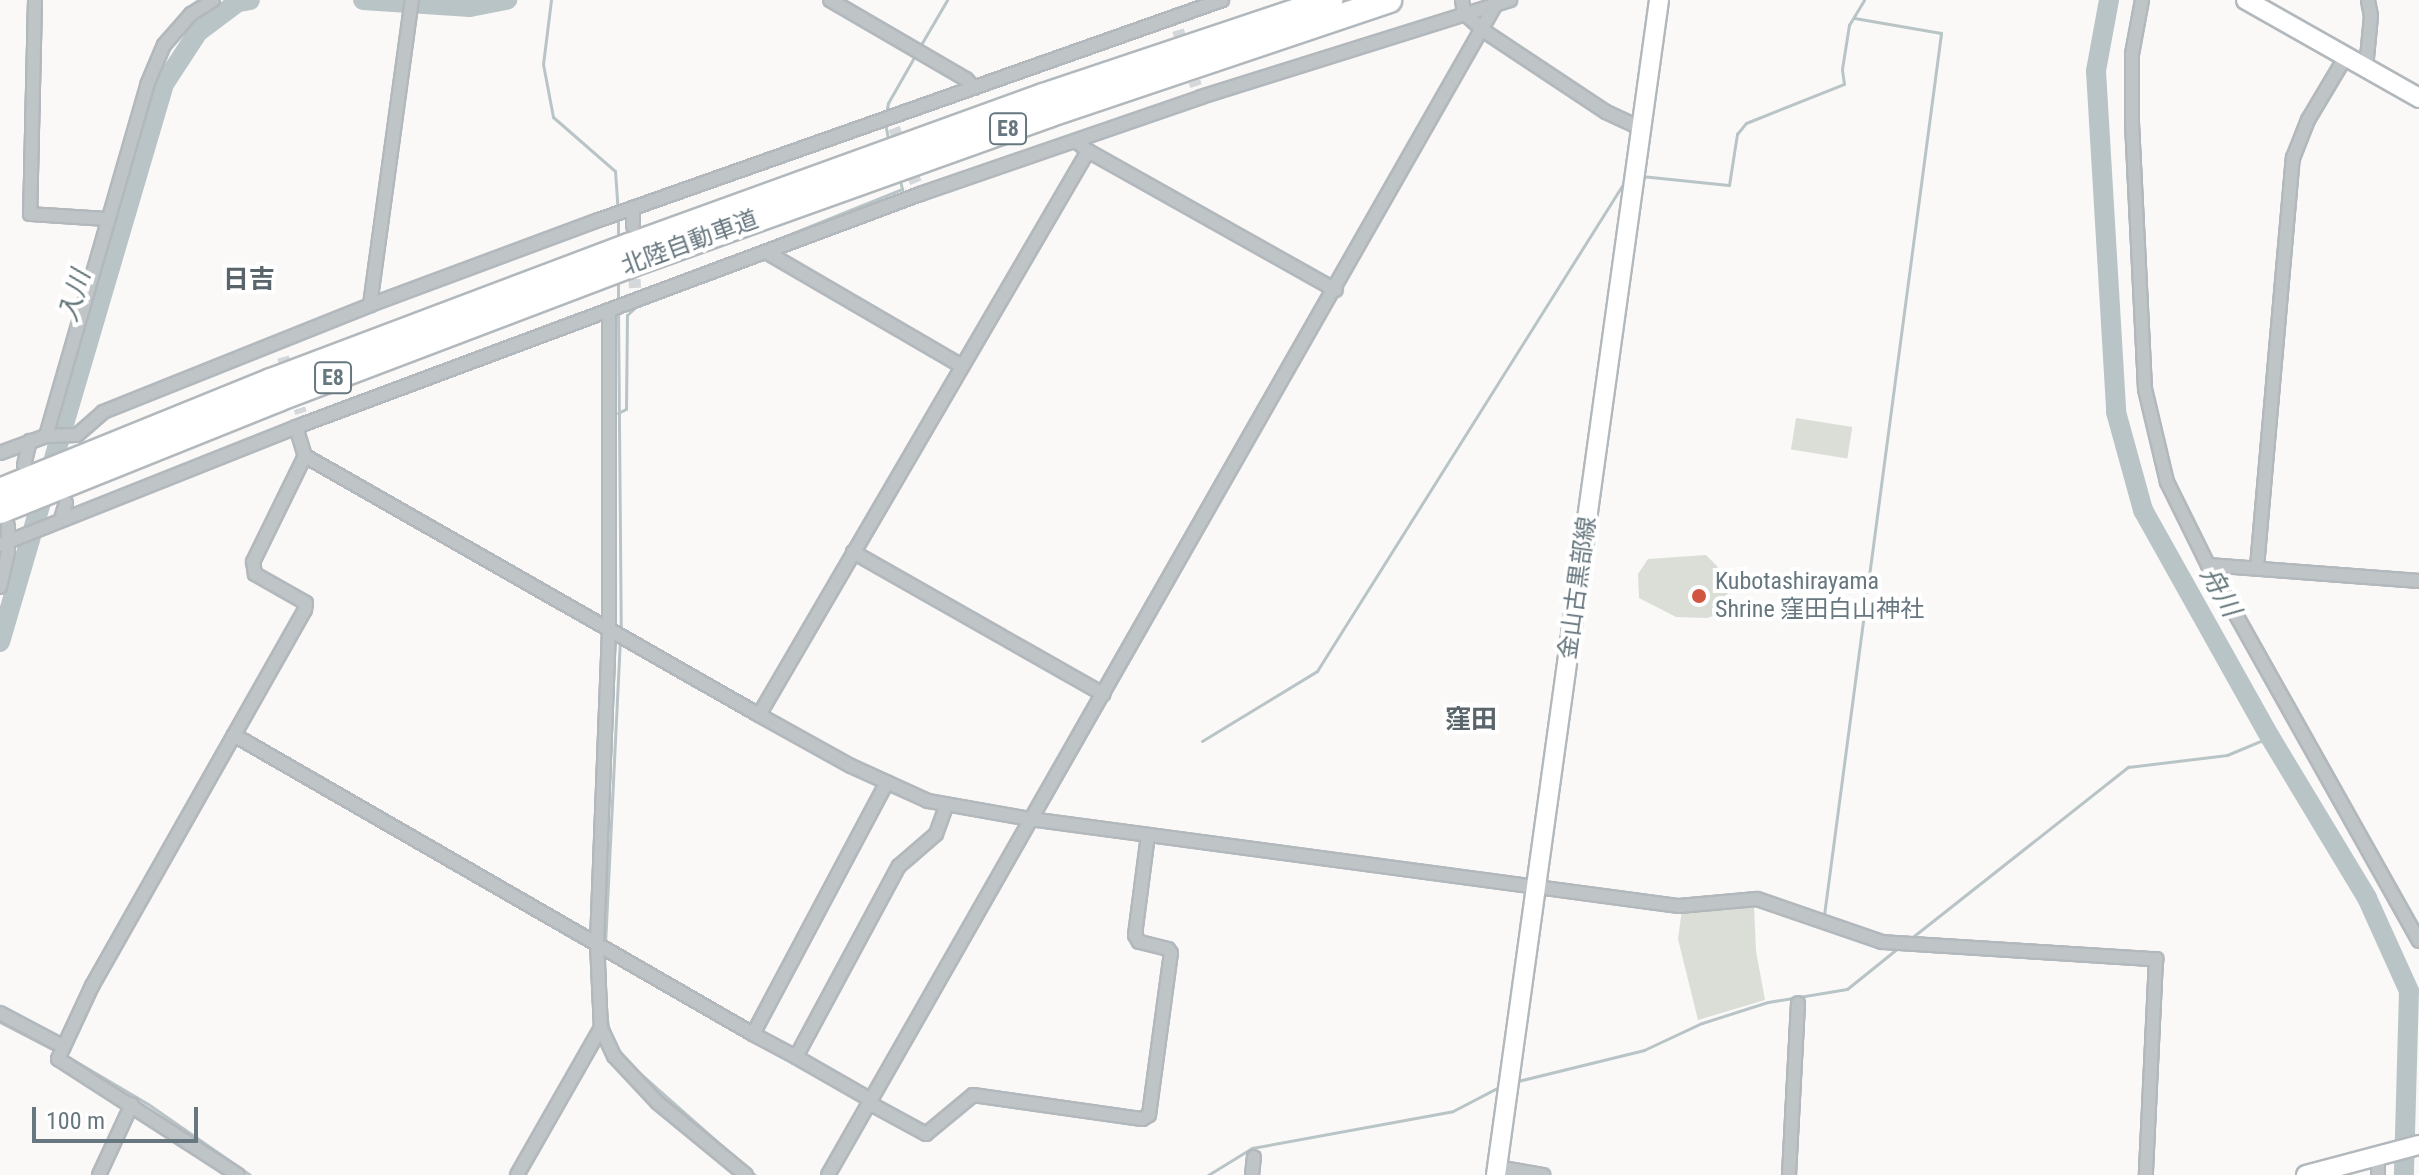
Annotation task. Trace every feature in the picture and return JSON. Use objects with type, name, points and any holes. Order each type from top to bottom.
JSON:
[{"type":"highway","name":"北陸自動車道","points":[[632,265],[1043,96],[1330,0]]},
{"type":"highway","name":"北陸自動車道","points":[[12,496],[73,465],[602,266],[632,265],[1048,115],[1389,0]]},
{"type":"main road","name":"金山古黒部線","points":[[1496,1171],[1659,0]]},
{"type":"main road","points":[[2246,0],[2419,98]]},
{"type":"main road","points":[[2306,1175],[2419,1145]]},
{"type":"street","points":[[35,0],[30,214],[108,219]]},
{"type":"street","points":[[46,436],[147,85],[164,45],[191,14],[213,0]]},
{"type":"street","points":[[370,305],[412,0]]},
{"type":"street","points":[[830,0],[966,79],[974,88]]},
{"type":"street","points":[[61,519],[73,465],[103,412],[370,305],[633,208],[892,123],[974,88],[1176,23],[1222,0]]},
{"type":"street","points":[[632,265],[766,252],[918,189],[1077,142],[1198,92],[1378,45],[1463,6],[1510,0]]},
{"type":"street","points":[[2142,0],[2132,54],[2132,123],[2145,389],[2167,482],[2208,565],[2419,941]]},
{"type":"street","points":[[2366,68],[2371,16],[2368,0]]},
{"type":"street","points":[[828,1175],[1484,31],[1496,4]]},
{"type":"street","points":[[1463,6],[1484,31],[1606,112],[1641,128]]},
{"type":"street","points":[[2257,567],[2293,158],[2308,120],[2345,58]]},
{"type":"street","points":[[1077,142],[1336,290]]},
{"type":"street","points":[[759,715],[1088,151]]},
{"type":"street","points":[[633,208],[632,265],[609,310],[609,630],[597,944],[601,1028],[614,1056],[657,1102],[746,1175]]},
{"type":"street","points":[[766,252],[962,366]]},
{"type":"street","points":[[8,541],[301,422],[609,310]]},
{"type":"street","points":[[278,342],[283,357]]},
{"type":"street","points":[[238,1175],[58,1059],[92,986],[305,610],[306,603],[255,574],[253,562],[305,456],[301,422]]},
{"type":"street","points":[[0,453],[46,436]]},
{"type":"street","points":[[46,436],[73,465]]},
{"type":"street","points":[[0,587],[12,496],[30,441]]},
{"type":"street","points":[[305,456],[759,715],[887,782],[946,806],[1679,906],[1757,899],[1882,942],[2156,959],[2146,1175]]},
{"type":"street","points":[[853,552],[1103,694]]},
{"type":"street","points":[[2208,565],[2419,581]]},
{"type":"street","points":[[234,735],[926,1134],[973,1095],[1142,1119],[1149,1115],[1171,953],[1168,949],[1139,942],[1135,935],[1148,835]]},
{"type":"street","points":[[753,1034],[887,782]]},
{"type":"street","points":[[796,1057],[899,866],[936,834],[946,806]]},
{"type":"street","points":[[1789,1175],[1798,1003]]},
{"type":"street","points":[[0,1013],[64,1047]]},
{"type":"street","points":[[517,1175],[601,1028]]},
{"type":"street","points":[[99,1175],[132,1104]]},
{"type":"street","points":[[2378,1155],[2378,1175]]},
{"type":"street","points":[[1252,1175],[1254,1157]]},
{"type":"street","points":[[1496,1171],[1543,1175]]},
{"type":"shaded area","points":[[1796,418],[1852,427],[1847,459],[1791,450]]},
{"type":"shaded area","points":[[1706,555],[1717,566],[1730,601],[1722,613],[1707,618],[1676,617],[1639,598],[1638,574],[1648,559]]},
{"type":"shaded area","points":[[1754,906],[1756,951],[1765,1000],[1698,1020],[1678,939],[1682,909]]},
{"type":"waterway","name":"入川","points":[[0,642],[164,84],[198,32],[238,2],[250,0]]},
{"type":"waterway","name":"入川","points":[[363,0],[470,7],[507,0]]},
{"type":"waterway","points":[[551,0],[543,64],[553,117],[615,171],[618,210]]},
{"type":"waterway","points":[[919,48],[947,0]]},
{"type":"waterway","points":[[1641,176],[1729,185],[1737,134],[1746,123],[1844,84],[1842,69],[1849,25],[1864,0]]},
{"type":"waterway","name":"舟川","points":[[2109,0],[2096,71],[2116,412],[2143,510],[2270,737],[2367,898],[2409,991],[2404,1175]]},
{"type":"waterway","points":[[1824,915],[1941,33],[1854,18]]},
{"type":"waterway","points":[[886,115],[888,103],[916,54]]},
{"type":"waterway","points":[[885,123],[889,143]]},
{"type":"waterway","points":[[713,265],[902,189],[900,180]]},
{"type":"waterway","points":[[1202,741],[1317,671],[1625,181]]},
{"type":"waterway","points":[[618,217],[618,238]]},
{"type":"waterway","points":[[618,281],[618,302]]},
{"type":"waterway","points":[[618,413],[626,409],[627,315],[640,303]]},
{"type":"waterway","points":[[618,309],[621,630]]},
{"type":"waterway","points":[[605,945],[620,641]]},
{"type":"waterway","points":[[1910,939],[2128,767],[2227,755],[2270,737]]},
{"type":"waterway","points":[[1518,1081],[1644,1050],[1702,1023],[1768,1002],[1847,989],[1898,948]]},
{"type":"waterway","points":[[604,953],[605,981]]},
{"type":"waterway","points":[[606,1013],[609,1033]]},
{"type":"waterway","points":[[0,1022],[58,1052]]},
{"type":"waterway","points":[[65,1055],[148,1104],[250,1175]]},
{"type":"waterway","points":[[625,1060],[755,1175]]},
{"type":"waterway","points":[[1208,1175],[1252,1148],[1453,1111],[1503,1085]]},
{"type":"tunnel","points":[[1178,30],[1196,86]]},
{"type":"tunnel","points":[[894,128],[916,183]]},
{"type":"tunnel","points":[[634,261],[635,288]]},
{"type":"tunnel","points":[[283,357],[301,413]]},
{"type":"place","name":"Kubotashirayama Shrine 窪田白山神社","points":[[1699,596]]},
{"type":"district","name":"日吉","points":[[249,280]]},
{"type":"district","name":"窪田","points":[[1471,720]]}]
